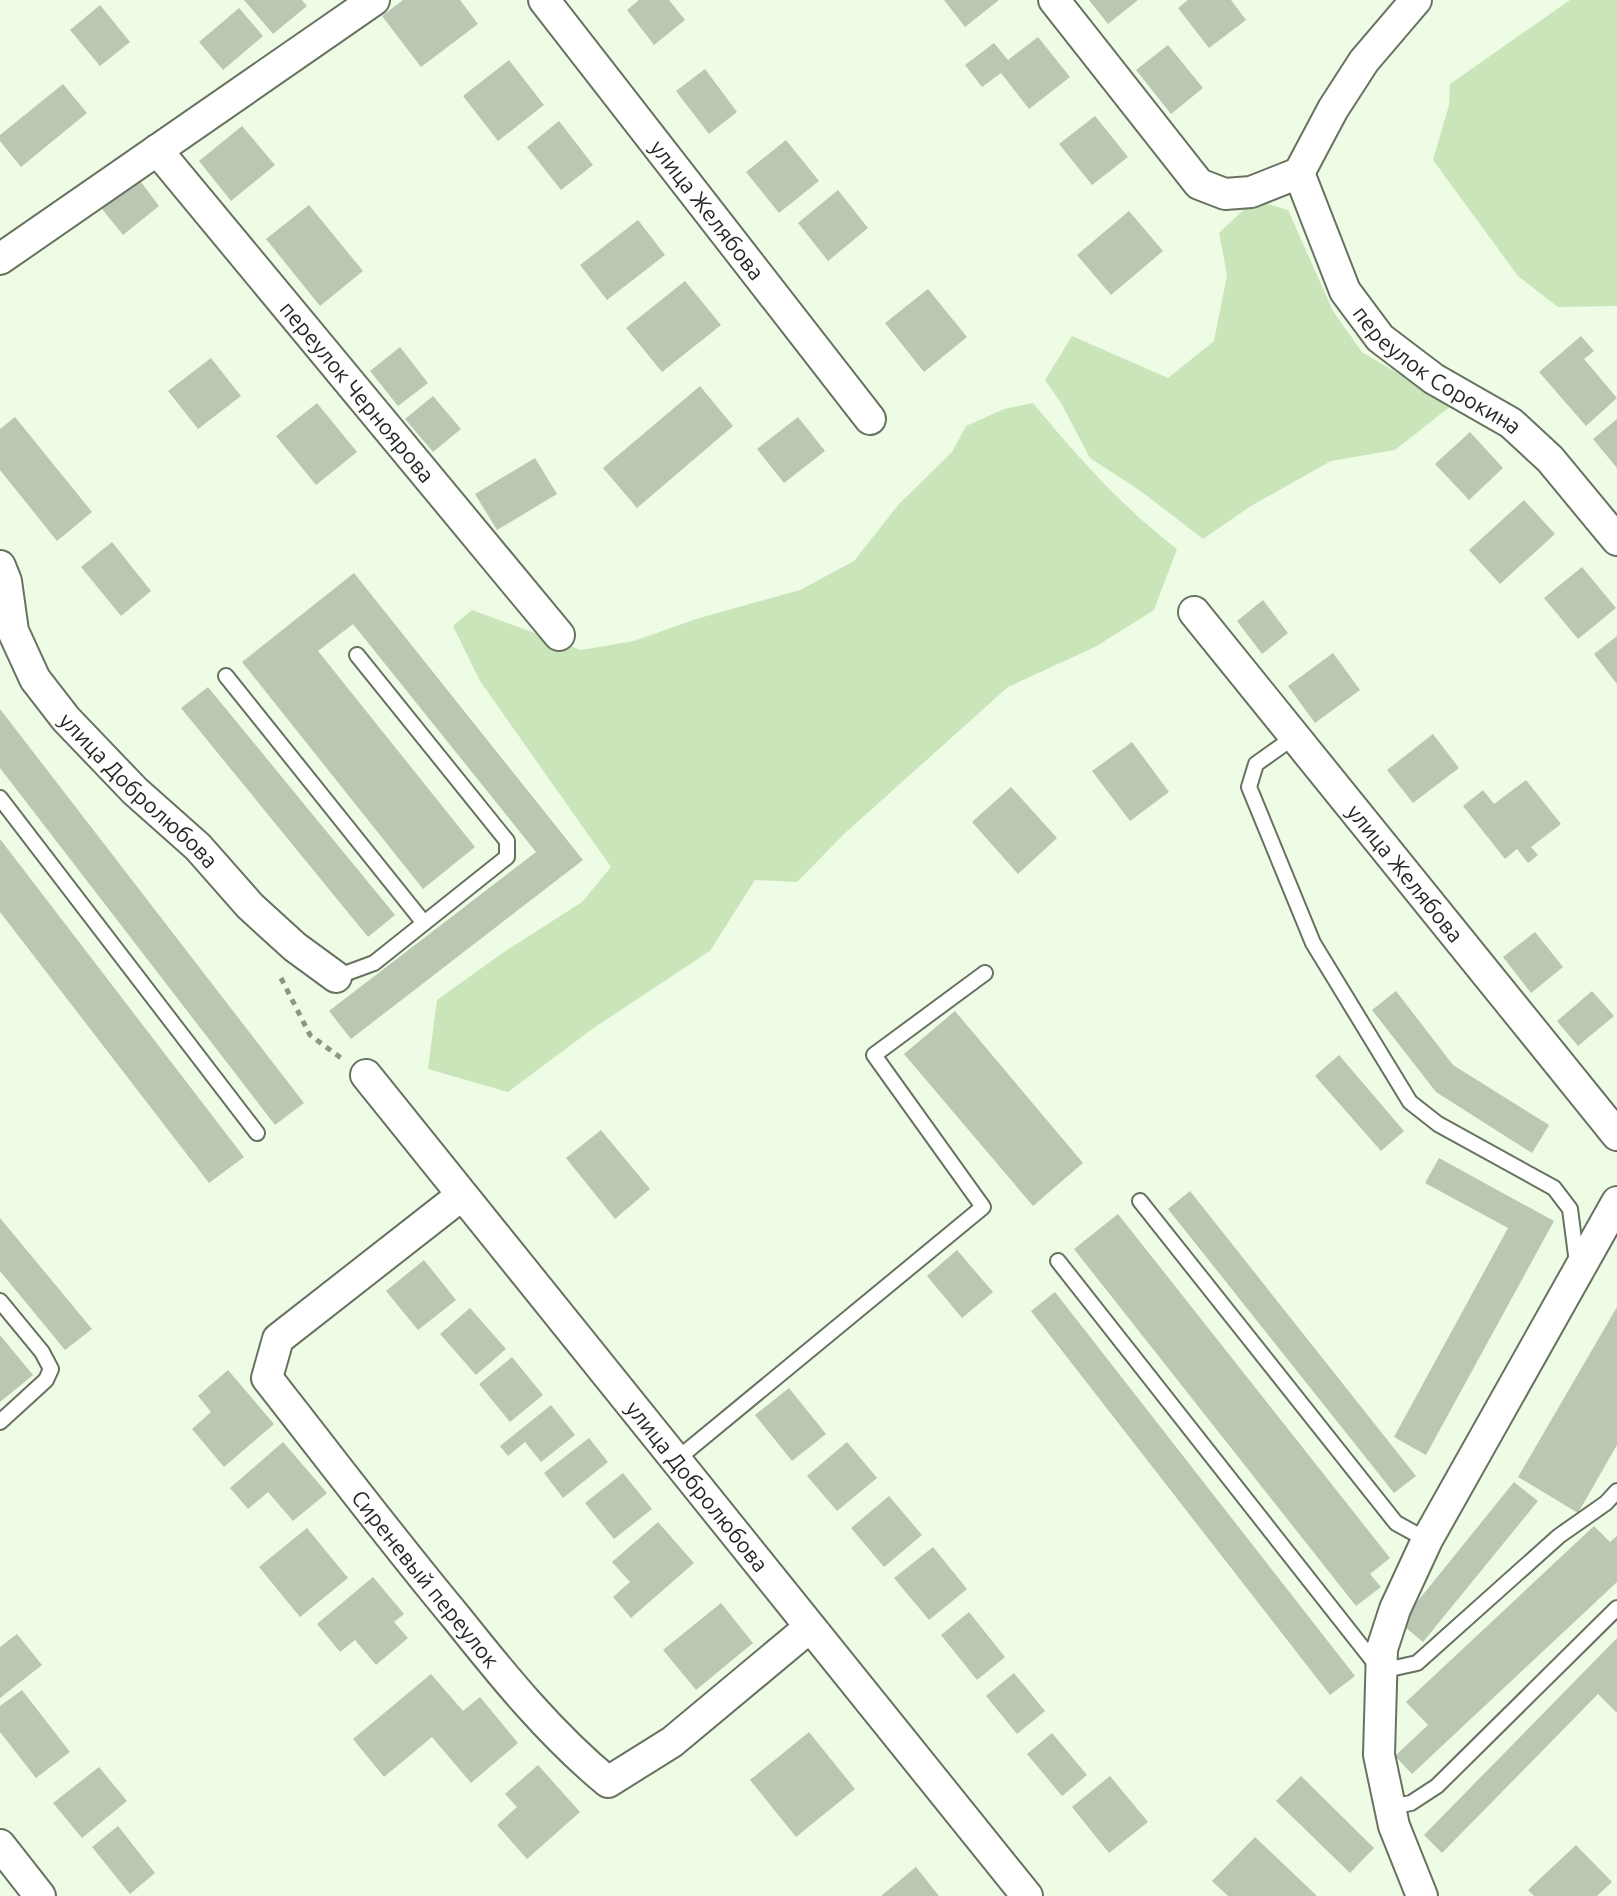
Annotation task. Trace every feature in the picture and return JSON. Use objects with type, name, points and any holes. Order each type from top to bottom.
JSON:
[{"type":"street","points":[[0,259],[374,0]]},
{"type":"street","name":"улица Желябова","points":[[544,0],[870,419]]},
{"type":"street","points":[[1054,0],[1199,184],[1225,194],[1251,192],[1299,173],[1333,109],[1364,61],[1416,0]]},
{"type":"street","name":"переулок Черноярова","points":[[157,150],[559,635]]},
{"type":"street","name":"переулок Сорокина","points":[[1299,173],[1345,291],[1380,338],[1434,379],[1511,423],[1550,459],[1617,540]]},
{"type":"street","name":"улица Добролюбова","points":[[0,566],[6,581],[7,636],[66,719],[135,791],[198,847],[250,906],[295,947],[336,977]]},
{"type":"street","name":"улица Желябова","points":[[1194,612],[1617,1135]]},
{"type":"street","name":"улица Добролюбова","points":[[366,1075],[1027,1896]]},
{"type":"street","name":"Сиреневый переулок","points":[[462,1195],[278,1339],[267,1378],[409,1561],[513,1688],[572,1753],[608,1782],[672,1742],[810,1627]]},
{"type":"street","points":[[1422,1896],[1394,1826],[1379,1755],[1382,1649],[1395,1609],[1427,1540],[1617,1202]]},
{"type":"street","points":[[0,1845],[40,1896]]},
{"type":"lane","points":[[336,977],[374,963],[507,857],[507,841],[357,655]]},
{"type":"lane","points":[[226,676],[424,923]]},
{"type":"lane","points":[[1294,737],[1256,764],[1249,787],[1313,943],[1410,1102],[1438,1124],[1554,1188],[1570,1209],[1578,1271]]},
{"type":"lane","points":[[0,798],[257,1133]]},
{"type":"lane","points":[[676,1460],[983,1207],[874,1055],[985,973]]},
{"type":"lane","points":[[1140,1201],[1396,1523],[1427,1540]]},
{"type":"lane","points":[[1058,1261],[1381,1671],[1417,1663],[1559,1536],[1606,1503],[1617,1491]]},
{"type":"lane","points":[[0,1301],[42,1352],[51,1369],[46,1380],[0,1422]]},
{"type":"lane","points":[[1390,1807],[1411,1803],[1437,1786],[1617,1608]]},
{"type":"path","points":[[280,975],[310,1035],[366,1075]]},
{"type":"green space","points":[[1570,0],[1617,0],[1617,306],[1558,307],[1518,276],[1433,160],[1449,105],[1450,84]]},
{"type":"green space","points":[[1254,200],[1288,210],[1333,311],[1362,352],[1452,405],[1395,450],[1331,461],[1251,506],[1203,539],[1142,492],[1090,458],[1045,380],[1072,336],[1168,378],[1214,341],[1227,275],[1219,233]]},
{"type":"green space","points":[[1033,403],[1101,480],[1137,516],[1177,549],[1154,610],[1095,647],[1008,687],[844,834],[797,882],[755,880],[710,951],[595,1027],[508,1092],[428,1069],[437,1000],[582,902],[611,867],[480,681],[453,626],[472,610],[581,650],[634,641],[696,619],[800,590],[854,561],[899,504],[952,452],[966,426],[1004,409]]},
{"type":"building","points":[[244,0],[302,0],[307,6],[273,34]]},
{"type":"building","points":[[403,0],[460,0],[478,24],[421,67],[382,16]]},
{"type":"building","points":[[639,0],[669,0],[685,20],[654,45],[627,10]]},
{"type":"building","points":[[944,0],[999,0],[965,27]]},
{"type":"building","points":[[1089,0],[1138,0],[1108,24]]},
{"type":"building","points":[[1188,0],[1231,0],[1246,20],[1209,48],[1178,8]]},
{"type":"building","points":[[100,5],[130,42],[100,66],[70,30]]},
{"type":"building","points":[[239,8],[263,36],[223,70],[199,42]]},
{"type":"building","points":[[1038,37],[1070,77],[1029,109],[1001,73],[982,87],[965,65],[994,43],[1008,60]]},
{"type":"building","points":[[1168,45],[1203,88],[1171,114],[1136,70]]},
{"type":"building","points":[[509,60],[544,105],[498,141],[463,96]]},
{"type":"building","points":[[705,69],[737,112],[709,134],[676,91]]},
{"type":"building","points":[[63,84],[87,113],[21,167],[0,141],[0,135]]},
{"type":"building","points":[[1095,116],[1128,157],[1092,185],[1059,144]]},
{"type":"building","points":[[559,121],[593,165],[561,190],[527,147]]},
{"type":"building","points":[[242,126],[275,165],[231,201],[199,161]]},
{"type":"building","points":[[786,140],[819,181],[779,213],[746,172]]},
{"type":"building","points":[[135,174],[159,206],[123,235],[98,204]]},
{"type":"building","points":[[838,190],[868,228],[828,261],[798,223]]},
{"type":"building","points":[[309,205],[363,271],[320,306],[266,239]]},
{"type":"building","points":[[1129,211],[1163,251],[1111,295],[1077,255]]},
{"type":"building","points":[[638,220],[665,255],[607,300],[580,265]]},
{"type":"building","points":[[685,281],[721,325],[662,372],[626,328]]},
{"type":"building","points":[[928,289],[967,337],[924,372],[885,323]]},
{"type":"building","points":[[1581,336],[1594,351],[1584,359],[1617,398],[1586,426],[1539,372]]},
{"type":"building","points":[[400,347],[428,383],[398,406],[370,371]]},
{"type":"building","points":[[211,358],[241,396],[198,429],[168,391]]},
{"type":"building","points":[[700,386],[733,426],[637,508],[603,468]]},
{"type":"building","points":[[433,396],[461,429],[433,452],[405,419]]},
{"type":"building","points":[[317,403],[357,452],[316,485],[276,436]]},
{"type":"building","points":[[15,417],[92,512],[57,541],[0,470],[0,429]]},
{"type":"building","points":[[798,417],[825,451],[784,483],[757,449]]},
{"type":"building","points":[[1617,419],[1617,468],[1593,439]]},
{"type":"building","points":[[1470,432],[1503,468],[1469,500],[1435,464]]},
{"type":"building","points":[[535,458],[557,494],[497,530],[475,494]]},
{"type":"building","points":[[1524,500],[1555,534],[1500,584],[1469,550]]},
{"type":"building","points":[[112,542],[151,591],[121,616],[81,567]]},
{"type":"building","points":[[1582,567],[1616,608],[1578,639],[1544,598]]},
{"type":"building","points":[[354,573],[583,860],[351,1039],[329,1011],[536,852],[353,624],[318,651],[475,847],[423,889],[242,662]]},
{"type":"building","points":[[1263,600],[1288,633],[1262,654],[1237,621]]},
{"type":"building","points":[[1617,636],[1617,684],[1594,654]]},
{"type":"building","points":[[1333,653],[1360,690],[1315,723],[1288,686]]},
{"type":"building","points":[[208,687],[395,915],[368,937],[181,708]]},
{"type":"building","points":[[0,709],[304,1103],[275,1125],[0,768]]},
{"type":"building","points":[[1433,734],[1459,768],[1413,803],[1387,770]]},
{"type":"building","points":[[1132,742],[1169,792],[1130,821],[1092,771]]},
{"type":"building","points":[[1526,780],[1561,824],[1531,847],[1538,855],[1528,863],[1517,849],[1505,859],[1463,806],[1483,790],[1494,804]]},
{"type":"building","points":[[1011,787],[1057,838],[1018,874],[972,822]]},
{"type":"building","points":[[0,839],[244,1157],[209,1183],[0,912]]},
{"type":"building","points":[[1535,932],[1563,967],[1531,993],[1503,957]]},
{"type":"building","points":[[1396,991],[1453,1065],[1549,1125],[1532,1153],[1436,1092],[1372,1010]]},
{"type":"building","points":[[1592,991],[1614,1016],[1578,1046],[1557,1021]]},
{"type":"building","points":[[955,1011],[1083,1163],[1033,1206],[904,1054]]},
{"type":"building","points":[[1339,1055],[1404,1131],[1381,1151],[1315,1076]]},
{"type":"building","points":[[601,1130],[650,1189],[615,1219],[566,1158]]},
{"type":"building","points":[[1439,1158],[1554,1221],[1426,1455],[1394,1437],[1508,1228],[1425,1183]]},
{"type":"building","points":[[1190,1191],[1416,1476],[1394,1493],[1168,1209]]},
{"type":"building","points":[[1118,1214],[1390,1558],[1370,1574],[1381,1587],[1356,1606],[1074,1249]]},
{"type":"building","points":[[0,1218],[92,1329],[65,1350],[0,1271]]},
{"type":"building","points":[[957,1250],[993,1292],[962,1318],[927,1276]]},
{"type":"building","points":[[424,1260],[456,1300],[418,1330],[386,1291]]},
{"type":"building","points":[[1055,1292],[1355,1676],[1330,1695],[1031,1311]]},
{"type":"building","points":[[1617,1307],[1617,1445],[1578,1513],[1518,1477]]},
{"type":"building","points":[[470,1308],[506,1349],[476,1375],[440,1334]]},
{"type":"building","points":[[0,1335],[33,1375],[0,1402]]},
{"type":"building","points":[[512,1357],[543,1395],[510,1422],[479,1384]]},
{"type":"building","points":[[228,1370],[274,1424],[224,1467],[192,1429],[211,1412],[198,1396]]},
{"type":"building","points":[[789,1388],[826,1434],[792,1461],[755,1415]]},
{"type":"building","points":[[551,1405],[575,1435],[541,1462],[525,1442],[508,1456],[500,1446]]},
{"type":"building","points":[[589,1438],[608,1462],[563,1498],[544,1473]]},
{"type":"building","points":[[283,1442],[327,1493],[293,1521],[268,1492],[248,1509],[230,1488]]},
{"type":"building","points":[[847,1442],[877,1478],[837,1511],[807,1476]]},
{"type":"building","points":[[623,1473],[652,1509],[614,1539],[585,1503]]},
{"type":"building","points":[[1514,1482],[1538,1501],[1423,1642],[1400,1623]]},
{"type":"building","points":[[889,1496],[922,1535],[884,1567],[851,1528]]},
{"type":"building","points":[[658,1522],[694,1563],[631,1618],[613,1597],[630,1582],[612,1562]]},
{"type":"building","points":[[1594,1526],[1610,1542],[1617,1536],[1617,1582],[1412,1774],[1395,1756],[1428,1725],[1406,1702]]},
{"type":"building","points":[[307,1528],[348,1578],[300,1617],[259,1567]]},
{"type":"building","points":[[933,1547],[967,1589],[929,1620],[894,1578]]},
{"type":"building","points":[[373,1577],[404,1614],[394,1622],[408,1638],[376,1665],[355,1640],[340,1652],[317,1624]]},
{"type":"building","points":[[721,1603],[753,1643],[696,1690],[663,1650]]},
{"type":"building","points":[[969,1612],[1005,1657],[977,1680],[941,1635]]},
{"type":"building","points":[[17,1634],[42,1665],[0,1698],[0,1647]]},
{"type":"building","points":[[1617,1638],[1617,1713],[1598,1694],[1442,1853],[1424,1835]]},
{"type":"building","points":[[1014,1673],[1045,1711],[1017,1734],[986,1696]]},
{"type":"building","points":[[431,1674],[463,1711],[480,1697],[518,1743],[471,1783],[432,1737],[384,1777],[353,1739]]},
{"type":"building","points":[[22,1690],[70,1752],[36,1778],[0,1732],[0,1706]]},
{"type":"building","points":[[809,1732],[855,1789],[796,1837],[750,1780]]},
{"type":"building","points":[[1052,1733],[1087,1775],[1062,1796],[1027,1754]]},
{"type":"building","points":[[538,1765],[580,1812],[527,1859],[497,1825],[517,1807],[505,1794]]},
{"type":"building","points":[[99,1767],[127,1801],[82,1838],[53,1803]]},
{"type":"building","points":[[1110,1776],[1148,1822],[1109,1853],[1072,1807]]},
{"type":"building","points":[[1301,1776],[1374,1848],[1350,1873],[1276,1801]]},
{"type":"building","points":[[118,1826],[155,1873],[130,1894],[92,1847]]},
{"type":"building","points":[[1255,1837],[1317,1896],[1228,1896],[1212,1881]]},
{"type":"building","points":[[1576,1845],[1612,1882],[1597,1896],[1534,1896],[1528,1890]]},
{"type":"building","points":[[916,1867],[939,1896],[881,1896]]}]
